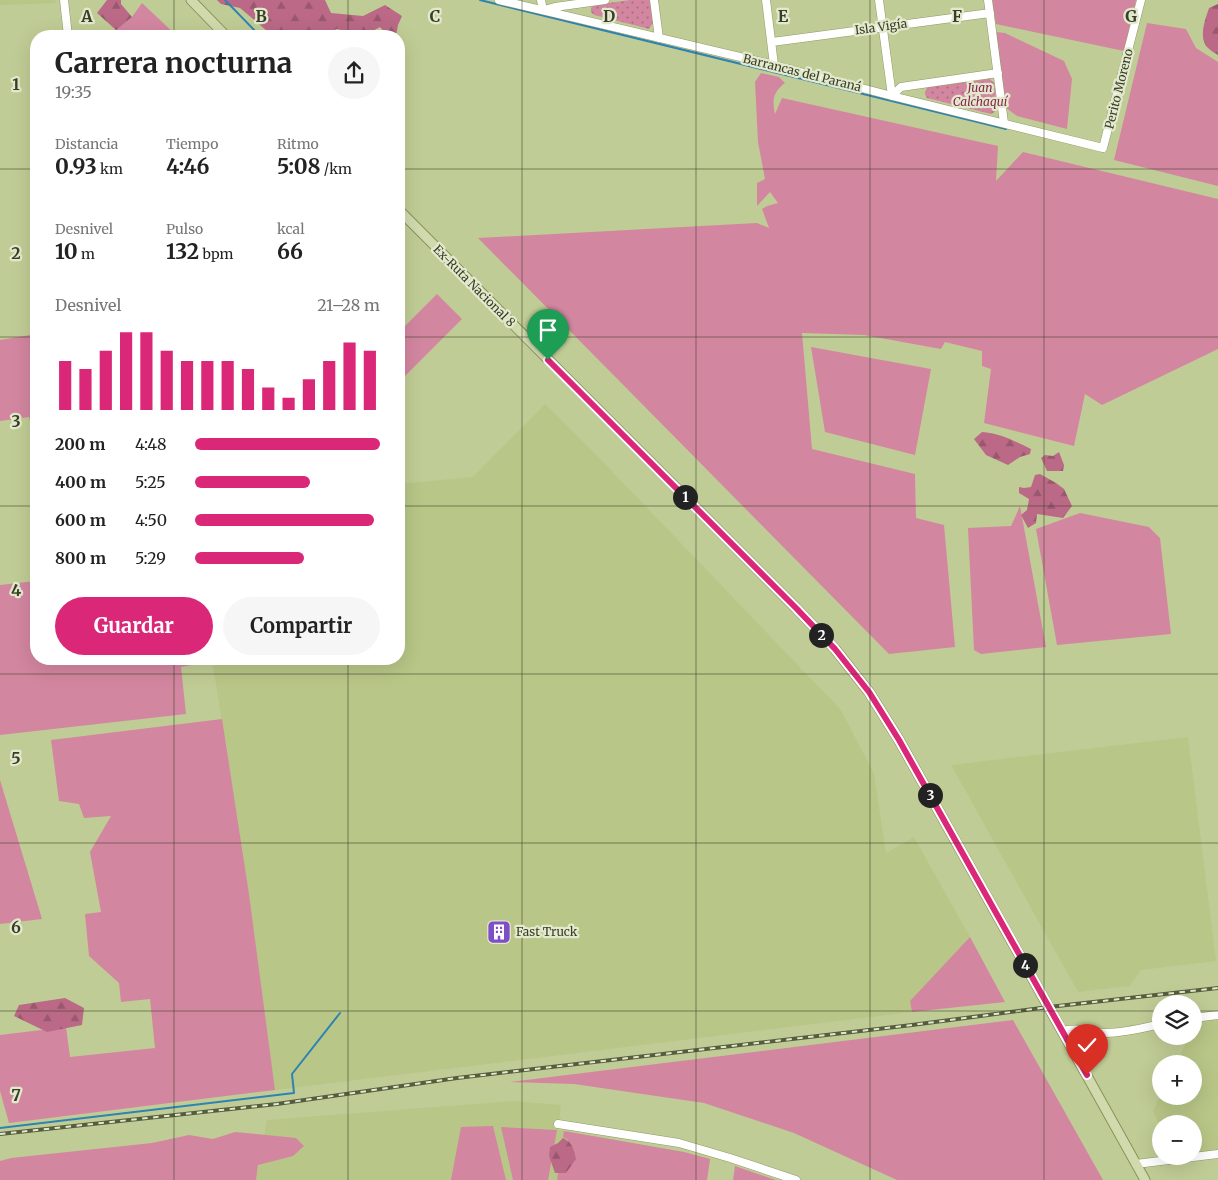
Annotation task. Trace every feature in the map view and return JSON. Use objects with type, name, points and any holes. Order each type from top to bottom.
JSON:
[{"type":"main road","points":[[191,0],[220,30]]},
{"type":"main road","name":"Ex-Ruta Nacional 8","points":[[405,216],[796,608],[835,649],[869,692],[899,740],[1145,1180]]},
{"type":"street","points":[[64,0],[67,30]]},
{"type":"street","name":"Barrancas del Paraná","points":[[499,0],[774,65],[1103,148]]},
{"type":"street","points":[[541,0],[542,10],[555,6],[605,0]]},
{"type":"street","points":[[654,0],[660,38]]},
{"type":"street","points":[[766,0],[774,65]]},
{"type":"street","points":[[879,0],[892,96]]},
{"type":"street","points":[[988,0],[1004,123]]},
{"type":"street","name":"Perito Moreno","points":[[1103,148],[1141,0]]},
{"type":"street","name":"Isla Vigía","points":[[772,42],[990,13]]},
{"type":"street","points":[[892,96],[901,88],[998,73]]},
{"type":"street","points":[[1202,1017],[1218,1015]]},
{"type":"street","points":[[1062,1030],[1070,1028],[1103,1033],[1119,1033],[1152,1026]]},
{"type":"street","points":[[558,1124],[679,1143],[738,1160],[796,1180]]},
{"type":"street","points":[[1136,1164],[1218,1154]]},
{"type":"shaded area","points":[[0,0],[55,0],[56,3],[0,5]]},
{"type":"shaded area","points":[[545,404],[841,710],[874,774],[886,853],[914,837],[970,937],[910,1001],[912,1012],[275,1090],[249,894],[213,665],[405,665],[405,483],[473,477]]},
{"type":"shaded area","points":[[1188,737],[1216,961],[1141,970],[1130,986],[1078,992],[951,765]]},
{"type":"shaded area","points":[[1218,1020],[1218,1150],[1202,1152],[1202,1115],[1155,1115],[1153,1111],[1156,1105],[1202,1105],[1202,1055],[1180,1055],[1185,1045],[1202,1045],[1202,1021]]},
{"type":"shaded area","points":[[514,1101],[561,1105],[558,1130],[684,1152],[710,1159],[707,1180],[256,1180],[267,1120]]},
{"type":"green space","points":[[107,0],[121,0],[121,4],[132,17],[116,30],[97,13]]},
{"type":"green space","points":[[217,0],[325,0],[331,13],[363,16],[385,5],[402,16],[397,30],[383,30],[380,27],[374,30],[266,30],[240,8],[221,4]]},
{"type":"green space","points":[[630,0],[649,0],[651,2],[653,23],[649,29],[594,15],[591,12],[591,8],[594,5]]},
{"type":"green space","points":[[992,0],[1136,0],[1124,51],[996,24]]},
{"type":"green space","points":[[142,3],[171,30],[115,30],[132,17]]},
{"type":"green space","points":[[1218,4],[1218,55],[1205,44],[1203,34],[1209,8]]},
{"type":"green space","points":[[1147,23],[1186,29],[1196,48],[1218,62],[1218,186],[1114,160]]},
{"type":"green space","points":[[996,32],[1005,33],[1064,61],[1072,79],[1067,129],[1017,116],[1006,108]]},
{"type":"green space","points":[[761,73],[779,77],[785,83],[774,97],[775,114],[782,98],[998,146],[996,181],[1023,152],[1218,199],[1218,349],[1102,405],[1085,394],[1074,446],[984,423],[991,369],[982,366],[982,351],[945,342],[941,349],[864,335],[802,333],[812,449],[915,474],[916,518],[944,525],[955,647],[889,654],[478,238],[757,223],[769,228],[762,209],[778,203],[770,192],[757,206],[757,183],[765,179],[758,142],[755,82]]},
{"type":"green space","name":"Juan Calchaquí","points":[[990,79],[994,83],[997,108],[991,114],[927,98],[925,95],[925,91],[929,87]]},
{"type":"green space","points":[[437,294],[462,319],[405,376],[405,326]]},
{"type":"green space","points":[[30,335],[30,421],[29,417],[0,421],[0,340]]},
{"type":"green space","points":[[811,347],[931,369],[915,455],[825,432]]},
{"type":"green space","points":[[982,432],[1001,436],[1019,443],[1031,449],[1030,454],[1020,457],[1008,465],[986,455],[974,439]]},
{"type":"green space","points":[[1059,452],[1064,465],[1063,471],[1047,471],[1041,458],[1045,455],[1053,456]]},
{"type":"green space","points":[[1040,474],[1064,489],[1072,506],[1063,518],[1037,514],[1036,523],[1028,528],[1021,515],[1027,510],[1029,499],[1019,493],[1019,487],[1031,487],[1035,475]]},
{"type":"green space","points":[[1020,506],[1046,647],[981,654],[974,650],[968,528],[1011,526]]},
{"type":"green space","points":[[1080,513],[1149,527],[1160,538],[1171,634],[1057,645],[1036,529]]},
{"type":"green space","points":[[30,582],[30,665],[191,665],[181,667],[186,714],[0,735],[0,585]]},
{"type":"green space","points":[[222,719],[249,894],[275,1090],[9,1123],[0,1091],[0,1035],[66,1027],[70,1057],[155,1048],[150,999],[121,1002],[119,983],[89,956],[85,914],[101,912],[90,852],[111,816],[84,818],[79,804],[59,801],[51,740]]},
{"type":"green space","points":[[0,780],[42,919],[0,924]]},
{"type":"green space","points":[[970,937],[1005,1002],[912,1012],[910,1001]]},
{"type":"green space","points":[[65,998],[84,1008],[82,1025],[47,1032],[14,1016],[19,1005]]},
{"type":"green space","points":[[1013,1020],[1103,1180],[897,1180],[794,1133],[704,1103],[574,1084],[510,1082]]},
{"type":"green space","points":[[493,1126],[506,1180],[451,1180],[461,1127]]},
{"type":"green space","points":[[501,1127],[557,1130],[548,1180],[513,1180]]},
{"type":"green space","points":[[564,1131],[684,1152],[710,1159],[707,1180],[557,1180],[558,1173],[566,1172],[568,1140],[563,1137]]},
{"type":"green space","points":[[235,1132],[296,1138],[304,1146],[293,1156],[258,1165],[256,1180],[0,1180],[0,1161],[11,1158],[152,1143],[189,1135],[213,1139]]},
{"type":"green space","points":[[563,1138],[572,1146],[576,1159],[566,1173],[555,1173],[549,1156],[550,1147]]},
{"type":"green space","points":[[735,1166],[776,1180],[733,1180]]},
{"type":"waterway","points":[[225,0],[254,30]]},
{"type":"waterway","points":[[480,0],[1006,129]]},
{"type":"waterway","points":[[0,1128],[294,1093],[292,1074],[340,1013]]},
{"type":"railway","points":[[0,1134],[277,1104],[457,1078],[1218,988]]},
{"type":"place","name":"Fast Truck","points":[[499,932]]},
{"type":"route","points":[[548,360],[796,608],[835,649],[869,692],[899,740],[1087,1075]]}]
